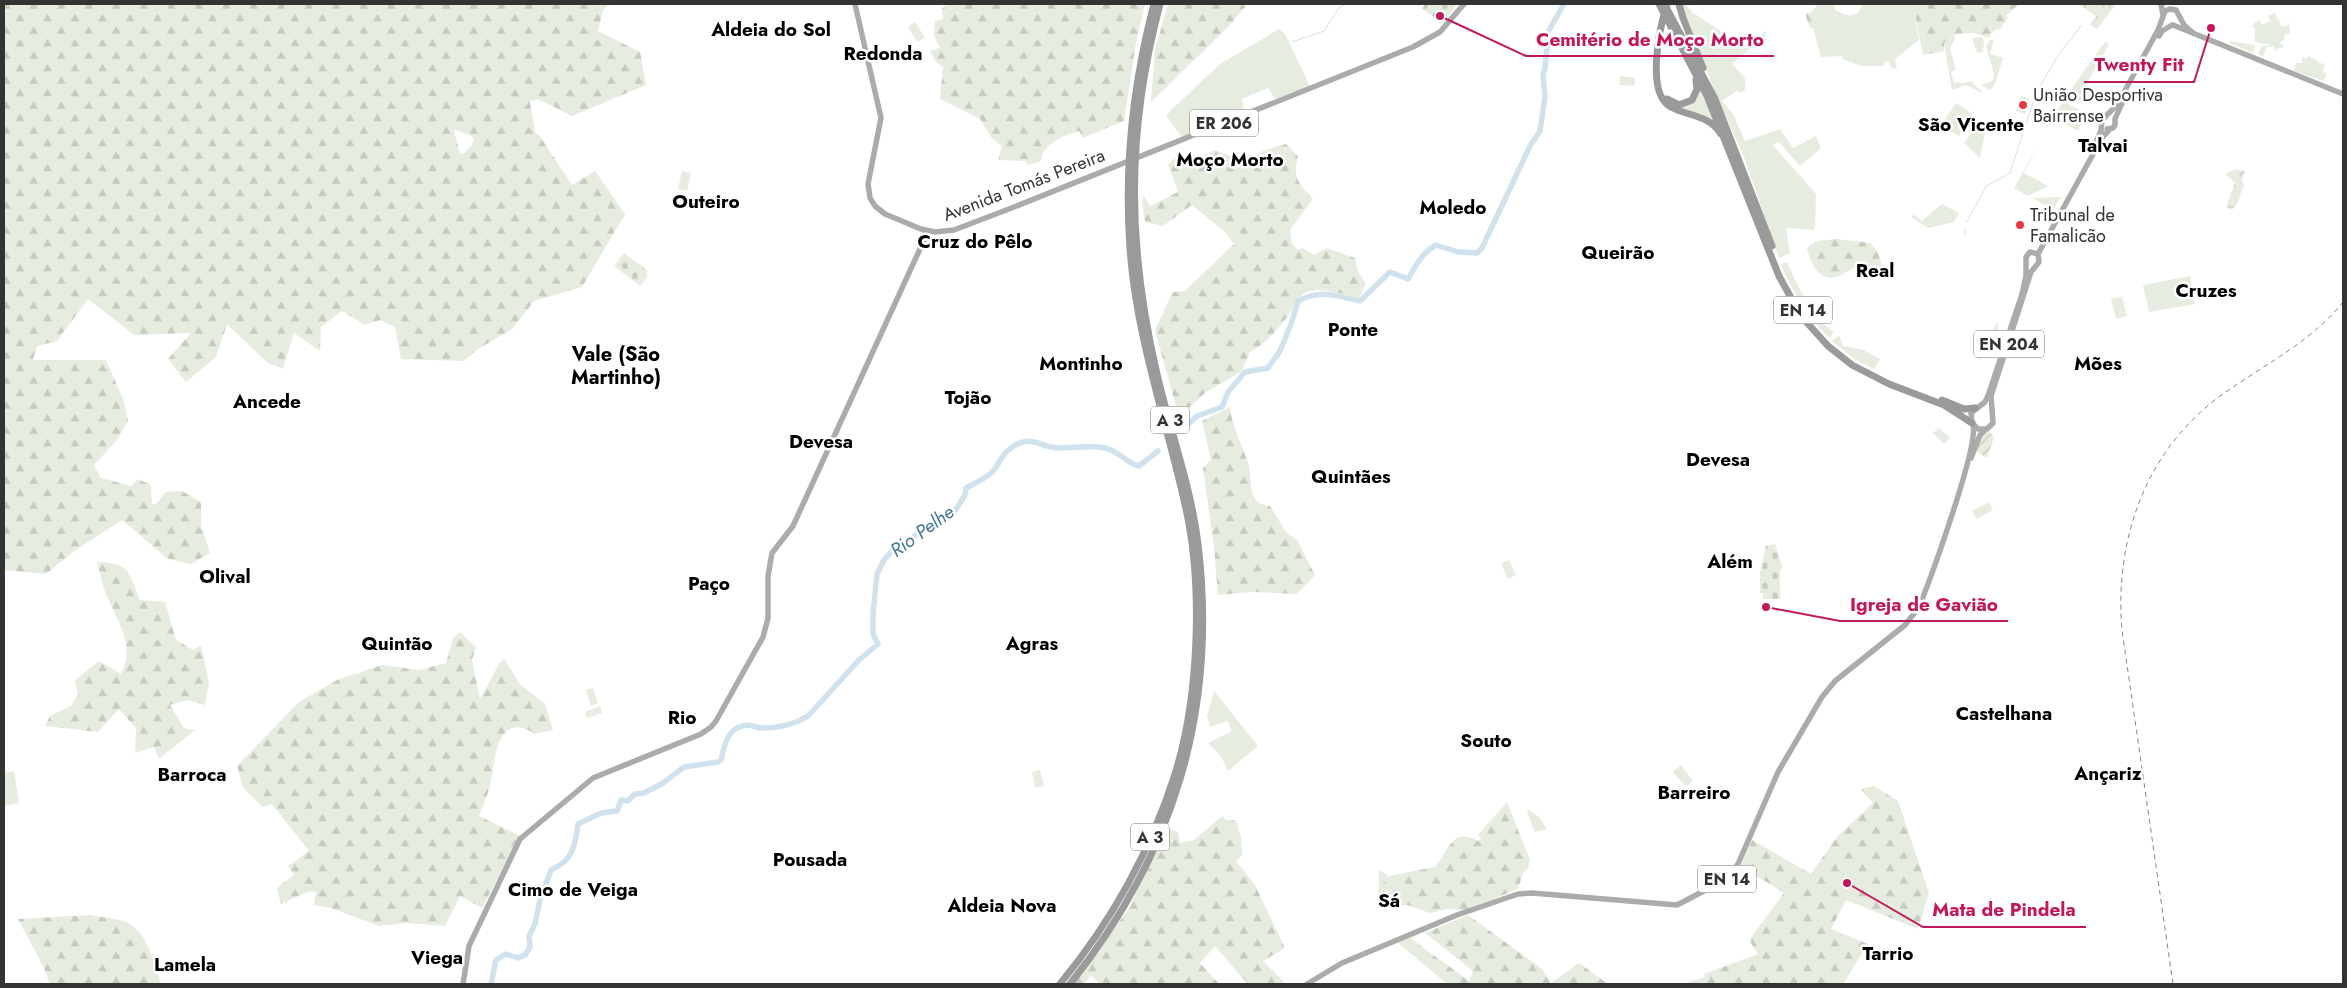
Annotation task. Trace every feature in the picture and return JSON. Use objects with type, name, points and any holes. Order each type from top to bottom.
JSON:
[{"type":"highway","name":"A 3","points":[[1060,984],[1083,956],[1120,900],[1155,827],[1176,772],[1188,715],[1194,671],[1197,626],[1191,542],[1185,502],[1152,378],[1138,313],[1130,249],[1130,171],[1134,97],[1154,4]]},
{"type":"highway","name":"A 3","points":[[1132,149],[1149,46],[1160,4]]},
{"type":"highway","name":"EN 14","points":[[1659,4],[1715,99],[1783,274],[1794,296],[1812,322],[1844,354],[1873,372],[1964,409],[1977,407]]},
{"type":"highway","name":"EN 14","points":[[1668,4],[1688,61],[1708,96],[1779,276],[1795,306],[1810,327],[1835,352],[1861,370],[1889,384],[1944,406],[1972,424]]},
{"type":"highway","points":[[1668,4],[1662,38],[1660,71],[1663,93],[1667,100],[1674,104],[1688,102],[1696,93],[1697,83],[1688,61]]},
{"type":"highway","points":[[1668,4],[1661,24],[1657,56],[1660,96],[1672,108],[1708,120],[1716,126],[1728,145]]},
{"type":"highway","points":[[1680,8],[1715,99]]},
{"type":"highway","name":"A 3","points":[[1070,984],[1089,960],[1127,903],[1162,830],[1183,775],[1196,714],[1200,671],[1202,587],[1198,542],[1193,511],[1143,312],[1135,249],[1130,171]]},
{"type":"main road","name":"Avenida Tomás Pereira","points":[[855,4],[880,118],[868,184],[869,194],[875,206],[881,212],[915,227],[940,232],[961,227],[1131,160],[1434,37],[1445,28],[1464,4]]},
{"type":"main road","points":[[2161,4],[2166,23],[2180,30]]},
{"type":"main road","name":"EN 204","points":[[2035,253],[2099,136],[2102,120],[2117,105],[2169,6],[2177,12],[2184,25],[2192,32]]},
{"type":"main road","points":[[2158,37],[2162,30],[2176,23],[2179,17]]},
{"type":"main road","name":"EN 204","points":[[1977,407],[1986,400],[2012,324],[2024,285],[2027,255],[2035,253],[2102,138],[2116,125],[2115,119],[2158,37],[2167,31],[2180,30],[2192,32],[2343,94]]},
{"type":"main road","points":[[2106,115],[2112,116],[2115,119]]},
{"type":"main road","points":[[2102,125],[2110,129]]},
{"type":"main road","points":[[915,227],[923,238]]},
{"type":"main road","points":[[463,984],[469,946],[520,839],[586,783],[609,770],[701,734],[711,727],[716,720],[766,627],[768,576],[772,553],[793,526],[920,246],[925,230]]},
{"type":"main road","points":[[923,238],[940,232]]},
{"type":"main road","name":"EN 204","points":[[1992,410],[1991,396],[2030,274],[2040,260],[2035,253]]},
{"type":"main road","points":[[2026,261],[2029,265],[2036,265]]},
{"type":"main road","name":"EN 14","points":[[1307,984],[1350,959],[1457,915],[1518,894],[1532,893],[1677,905],[1725,880],[1740,860],[1778,772],[1829,687],[1905,625],[1916,611],[1980,435],[1994,423],[1992,410],[1986,406],[1977,407],[1970,417],[1974,436],[1965,472]]},
{"type":"main road","name":"EN 14","points":[[1972,424],[1978,429],[1985,430]]},
{"type":"green space","points":[[4,4],[610,4],[603,10],[598,31],[640,52],[646,85],[572,116],[538,99],[530,102],[535,133],[539,135],[572,185],[595,171],[625,214],[582,287],[534,301],[512,329],[478,349],[464,361],[401,359],[395,327],[380,320],[365,325],[342,311],[321,327],[320,351],[294,333],[283,369],[268,363],[227,324],[216,357],[186,382],[168,359],[191,333],[134,335],[88,299],[57,341],[37,346],[33,360],[106,360],[124,401],[128,421],[116,441],[94,465],[101,478],[131,486],[138,479],[151,485],[152,504],[156,504],[166,492],[182,491],[201,502],[201,525],[210,553],[191,564],[168,559],[122,520],[77,549],[46,574],[4,570]],"holes":[[[454,131],[469,135],[474,139],[472,145],[463,154],[460,153]]]},
{"type":"green space","points":[[945,4],[1145,4],[1136,42],[1124,121],[1083,138],[1079,131],[1060,138],[1046,149],[1041,161],[1028,165],[1026,161],[998,160],[1002,146],[991,137],[980,119],[940,99],[943,67],[936,62],[930,51],[940,48],[934,36],[935,21],[943,19],[942,8],[945,7]]},
{"type":"green space","points":[[1168,4],[1240,4],[1246,6],[1228,27],[1151,102],[1155,50]]},
{"type":"green space","points":[[1425,4],[1457,4],[1443,23],[1422,9]]},
{"type":"green space","points":[[1681,4],[1686,4],[1694,15],[1741,45],[1745,45],[1766,31],[1766,35],[1732,64],[1745,78],[1745,90],[1740,93],[1738,90],[1722,101],[1733,114],[1745,141],[1780,129],[1793,148],[1816,136],[1821,148],[1800,166],[1779,142],[1773,145],[1816,194],[1815,228],[1813,230],[1786,228],[1790,253],[1779,258],[1744,157],[1715,92]]},
{"type":"green space","points":[[1818,4],[1833,4],[1836,11],[1849,16],[1858,13],[1863,4],[1913,4],[1919,40],[1895,59],[1897,68],[1893,69],[1888,61],[1884,62],[1884,66],[1861,66],[1842,59],[1842,56],[1821,57],[1813,28],[1818,21],[1815,15],[1811,13]]},
{"type":"green space","points":[[1913,4],[2019,4],[2006,16],[2008,18],[2000,29],[1995,30],[1989,35],[1990,38],[1973,33],[1954,34],[1944,43],[1944,51],[1923,55]]},
{"type":"green space","points":[[2078,4],[2116,4],[2097,29],[2090,25],[2096,16]]},
{"type":"green space","points":[[1811,12],[1818,21],[1813,28],[1810,28],[1805,14]]},
{"type":"green space","points":[[2275,13],[2276,19],[2278,18],[2282,27],[2288,25],[2289,22],[2290,33],[2284,35],[2285,40],[2281,41],[2281,45],[2284,45],[2284,47],[2277,49],[2276,52],[2274,46],[2267,47],[2263,56],[2258,54],[2263,44],[2263,46],[2270,45],[2255,42],[2255,29],[2251,25],[2254,25],[2259,20],[2262,25],[2270,21],[2268,16]]},
{"type":"green space","points":[[915,22],[925,38],[917,42],[908,27]]},
{"type":"green space","points":[[1279,29],[1285,34],[1310,86],[1275,99],[1268,88],[1242,99],[1244,112],[1184,136],[1180,135],[1166,115],[1220,64]]},
{"type":"green space","points":[[1954,34],[1955,39],[1950,48],[1956,70],[1951,72],[1954,83],[1959,82],[1962,84],[1971,81],[1984,94],[1966,85],[1952,90],[1944,43]]},
{"type":"green space","points":[[1981,37],[1984,40],[1983,52],[1977,53],[1972,38]]},
{"type":"green space","points":[[1994,39],[1990,54],[2003,58],[1995,84],[1990,90],[1981,85],[1991,82],[1994,78],[1986,46],[1990,40]]},
{"type":"green space","points":[[2230,41],[2255,45],[2253,53],[2229,43]]},
{"type":"green space","points":[[2105,42],[2109,44],[2080,96],[2082,97],[2080,101],[2077,101],[2067,95]]},
{"type":"green space","points":[[2308,56],[2318,61],[2318,63],[2325,64],[2322,71],[2327,74],[2323,81],[2294,71],[2296,63],[2302,63],[2302,57],[2307,59]]},
{"type":"green space","points":[[1620,76],[1635,78],[1634,86],[1619,85]]},
{"type":"green space","points":[[1699,86],[1717,126],[1676,108],[1690,104]]},
{"type":"green space","name":"União Desportiva Bairrense","points":[[2021,96],[2029,98],[2025,114],[2016,111]]},
{"type":"green space","points":[[2063,101],[2086,114],[2078,131],[2054,118],[2046,133]]},
{"type":"green space","points":[[1956,103],[1973,114],[1959,136],[1941,125]]},
{"type":"green space","points":[[1982,120],[1987,121],[1980,158],[1964,143]]},
{"type":"green space","points":[[2043,138],[2024,173],[2048,186],[2028,196],[2014,188]]},
{"type":"green space","points":[[1286,144],[1298,156],[1296,175],[1304,189],[1313,199],[1290,230],[1292,244],[1298,250],[1302,248],[1314,255],[1327,248],[1355,258],[1358,272],[1366,284],[1359,298],[1321,290],[1305,293],[1298,299],[1275,332],[1250,352],[1241,372],[1206,392],[1179,417],[1155,330],[1173,292],[1185,291],[1234,244],[1226,233],[1192,205],[1163,226],[1145,222],[1142,201],[1144,196],[1150,206],[1178,192],[1168,165],[1176,157],[1181,165],[1215,150],[1242,161],[1263,151]]},
{"type":"green space","points":[[2236,169],[2245,171],[2242,181],[2244,184],[2238,202],[2232,210],[2226,207],[2235,183],[2225,174]]},
{"type":"green space","points":[[682,171],[691,173],[687,191],[678,189]]},
{"type":"green space","points":[[2061,197],[2053,210],[2033,198]]},
{"type":"green space","points":[[1942,204],[1959,213],[1954,222],[1928,228],[1912,218],[1913,214],[1922,221]]},
{"type":"green space","points":[[1836,239],[1871,243],[1878,253],[1886,278],[1865,278],[1863,266],[1834,277],[1828,277],[1818,272],[1811,261],[1807,248],[1817,241]]},
{"type":"green space","points":[[624,253],[647,270],[647,277],[640,286],[614,266]]},
{"type":"green space","points":[[1787,262],[1798,286],[1818,320],[1834,332],[1829,338],[1814,322],[1795,295],[1781,264]]},
{"type":"green space","points":[[2190,276],[2195,304],[2149,312],[2143,285]]},
{"type":"green space","points":[[2122,297],[2127,316],[2116,319],[2111,299]]},
{"type":"green space","points":[[1998,322],[1994,343],[1979,360],[1981,347]]},
{"type":"green space","points":[[1839,335],[1843,346],[1864,350],[1880,359],[1874,369],[1856,360],[1832,341]]},
{"type":"green space","points":[[1230,407],[1235,430],[1249,466],[1251,488],[1256,500],[1261,504],[1270,506],[1286,532],[1297,540],[1315,575],[1297,594],[1253,592],[1218,595],[1214,547],[1203,468],[1211,460],[1202,421]]},
{"type":"green space","points":[[1939,428],[1950,438],[1944,444],[1933,433]]},
{"type":"green space","points":[[1989,431],[1994,437],[1987,458],[1976,451],[1982,435]]},
{"type":"green space","points":[[1989,502],[1993,510],[1977,519],[1972,511]]},
{"type":"green space","points":[[1775,544],[1782,567],[1780,571],[1780,599],[1763,599],[1763,593],[1760,593],[1760,573],[1766,546]]},
{"type":"green space","points":[[1509,560],[1516,575],[1508,579],[1501,563]]},
{"type":"green space","points":[[97,562],[116,564],[127,571],[140,600],[165,602],[176,640],[193,650],[201,645],[209,683],[205,705],[188,700],[170,705],[184,728],[195,730],[159,759],[154,747],[135,753],[136,728],[119,709],[98,732],[45,726],[50,716],[71,706],[78,695],[75,680],[99,661],[121,674],[125,663],[127,653],[124,634],[105,592]]},
{"type":"green space","points":[[460,632],[476,647],[472,660],[480,699],[499,664],[504,659],[520,684],[545,704],[553,730],[535,734],[523,728],[515,727],[504,734],[500,740],[495,756],[489,791],[479,816],[520,836],[482,908],[460,896],[445,926],[407,923],[379,926],[331,908],[314,905],[316,892],[307,892],[281,904],[277,888],[294,875],[288,866],[309,851],[272,804],[262,807],[243,787],[237,766],[299,702],[337,680],[382,665],[419,670],[446,663],[453,638]]},
{"type":"green space","points":[[593,688],[598,703],[591,706],[586,690]]},
{"type":"green space","points":[[1214,691],[1258,746],[1228,771],[1221,756],[1208,743],[1232,731],[1227,721],[1210,727],[1207,717]]},
{"type":"green space","points":[[600,706],[602,713],[587,718],[585,712]]},
{"type":"green space","points":[[1681,765],[1693,781],[1686,787],[1673,772]]},
{"type":"green space","points":[[1040,770],[1044,786],[1035,788],[1032,772]]},
{"type":"green space","points":[[14,771],[19,803],[4,806],[4,773]]},
{"type":"green space","points":[[1874,786],[1898,801],[1929,893],[1918,929],[1846,900],[1831,929],[1868,944],[1843,984],[1683,984],[1705,977],[1704,974],[1758,954],[1749,940],[1784,893],[1741,866],[1752,840],[1811,874],[1837,837],[1873,803],[1861,789]]},
{"type":"green space","points":[[1507,802],[1530,860],[1518,889],[1464,911],[1447,909],[1430,913],[1407,905],[1395,906],[1392,897],[1383,888],[1384,877],[1435,867],[1447,848],[1456,839],[1469,837],[1478,841],[1481,838],[1478,835]]},
{"type":"green space","points":[[1529,810],[1540,818],[1547,829],[1535,832],[1527,812]]},
{"type":"green space","points":[[1222,816],[1227,821],[1236,820],[1241,837],[1242,855],[1236,861],[1255,885],[1285,948],[1263,961],[1286,984],[1248,984],[1215,946],[1200,963],[1219,984],[1100,984],[1091,975],[1084,984],[1074,984],[1129,908],[1167,828],[1178,832],[1180,843],[1194,840]]},
{"type":"green space","points":[[1379,870],[1388,875],[1386,876],[1385,891],[1392,897],[1395,906],[1378,908]]},
{"type":"green space","points":[[89,915],[124,921],[132,925],[149,948],[161,984],[50,984],[43,966],[18,919]]},
{"type":"green space","points":[[1468,915],[1542,969],[1551,983],[1579,963],[1608,984],[1444,984],[1445,982],[1398,943],[1410,938],[1469,981],[1473,971],[1425,933]]},
{"type":"waterway","points":[[1292,42],[1324,31],[1338,9],[1345,4]]},
{"type":"waterway","name":"Rio Pelhe","points":[[1292,321],[1298,301],[1307,297],[1322,294],[1360,301],[1390,272],[1408,279],[1423,256],[1436,245],[1458,252],[1477,253],[1482,248],[1530,146],[1540,131],[1545,97],[1543,74],[1548,32],[1564,4]]},
{"type":"waterway","points":[[1967,222],[1986,186],[2010,173],[2036,93],[2059,54],[2081,26]]},
{"type":"waterway","points":[[1965,229],[1965,235]]},
{"type":"waterway","name":"Rio Pelhe","points":[[1187,425],[1197,416],[1222,407],[1228,392],[1245,372],[1268,368],[1280,351],[1291,324]]},
{"type":"waterway","name":"Rio Pelhe","points":[[721,760],[728,738],[735,729],[747,725],[762,728],[780,726],[808,716],[859,660],[878,644],[873,634],[873,613],[877,574],[884,560],[891,552],[900,548],[925,527],[955,511],[965,495],[966,488],[983,479],[995,469],[1005,453],[1011,448],[1030,441],[1059,448],[1099,447],[1110,449],[1130,463],[1139,466],[1158,451]]},
{"type":"waterway","name":"Rio Pelhe","points":[[491,984],[496,960],[506,954],[518,958],[525,955],[530,947],[529,936],[535,924],[540,900],[551,870],[564,862],[572,852],[578,824],[601,813],[617,811],[621,800],[628,801],[635,794],[644,793],[663,783],[684,767],[718,762]]},
{"type":"railway","points":[[2173,984],[2122,630],[2121,596],[2124,562],[2130,529],[2141,498],[2156,468],[2174,441],[2197,416],[2223,394],[2302,341],[2317,329],[2343,302]]},
{"type":"place","name":"Cemitério de Moço Morto","points":[[1440,16]]},
{"type":"place","name":"Twenty Fit","points":[[2211,28]]},
{"type":"place","name":"União Desportiva Bairrense","points":[[2023,105]]},
{"type":"place","name":"Tribunal de Famalicão","points":[[2020,225]]},
{"type":"place","name":"Igreja de Gavião","points":[[1766,607]]},
{"type":"place","name":"Mata de Pindela","points":[[1847,883]]},
{"type":"district","name":"Aldeia do Sol","points":[[771,29]]},
{"type":"district","name":"Redonda","points":[[883,53]]},
{"type":"district","name":"São Vicente","points":[[1971,124]]},
{"type":"district","name":"Talvai","points":[[2103,145]]},
{"type":"district","name":"Moço Morto","points":[[1230,159]]},
{"type":"district","name":"Outeiro","points":[[706,201]]},
{"type":"district","name":"Moledo","points":[[1453,207]]},
{"type":"district","name":"Cruz do Pêlo","points":[[975,241]]},
{"type":"district","name":"Queirão","points":[[1618,252]]},
{"type":"district","name":"Real","points":[[1875,270]]},
{"type":"district","name":"Cruzes","points":[[2206,290]]},
{"type":"district","name":"Ponte","points":[[1353,329]]},
{"type":"district","name":"Montinho","points":[[1081,363]]},
{"type":"district","name":"Mões","points":[[2098,363]]},
{"type":"district","name":"Vale (São Martinho)","points":[[616,366]]},
{"type":"district","name":"Tojão","points":[[968,397]]},
{"type":"district","name":"Ancede","points":[[267,401]]},
{"type":"district","name":"Devesa","points":[[821,441]]},
{"type":"district","name":"Devesa","points":[[1718,459]]},
{"type":"district","name":"Quintães","points":[[1351,476]]},
{"type":"district","name":"Além","points":[[1730,561]]},
{"type":"district","name":"Olival","points":[[225,576]]},
{"type":"district","name":"Paço","points":[[709,583]]},
{"type":"district","name":"Quintão","points":[[397,643]]},
{"type":"district","name":"Agras","points":[[1032,643]]},
{"type":"district","name":"Castelhana","points":[[2004,713]]},
{"type":"district","name":"Rio","points":[[682,717]]},
{"type":"district","name":"Souto","points":[[1486,740]]},
{"type":"district","name":"Ançariz","points":[[2108,773]]},
{"type":"district","name":"Barroca","points":[[192,774]]},
{"type":"district","name":"Barreiro","points":[[1694,792]]},
{"type":"district","name":"Pousada","points":[[810,859]]},
{"type":"district","name":"Cimo de Veiga","points":[[573,889]]},
{"type":"district","name":"Sá","points":[[1389,900]]},
{"type":"district","name":"Aldeia Nova","points":[[1002,905]]},
{"type":"district","name":"Tarrio","points":[[1888,953]]},
{"type":"district","name":"Viega","points":[[437,957]]},
{"type":"district","name":"Lamela","points":[[185,964]]}]
